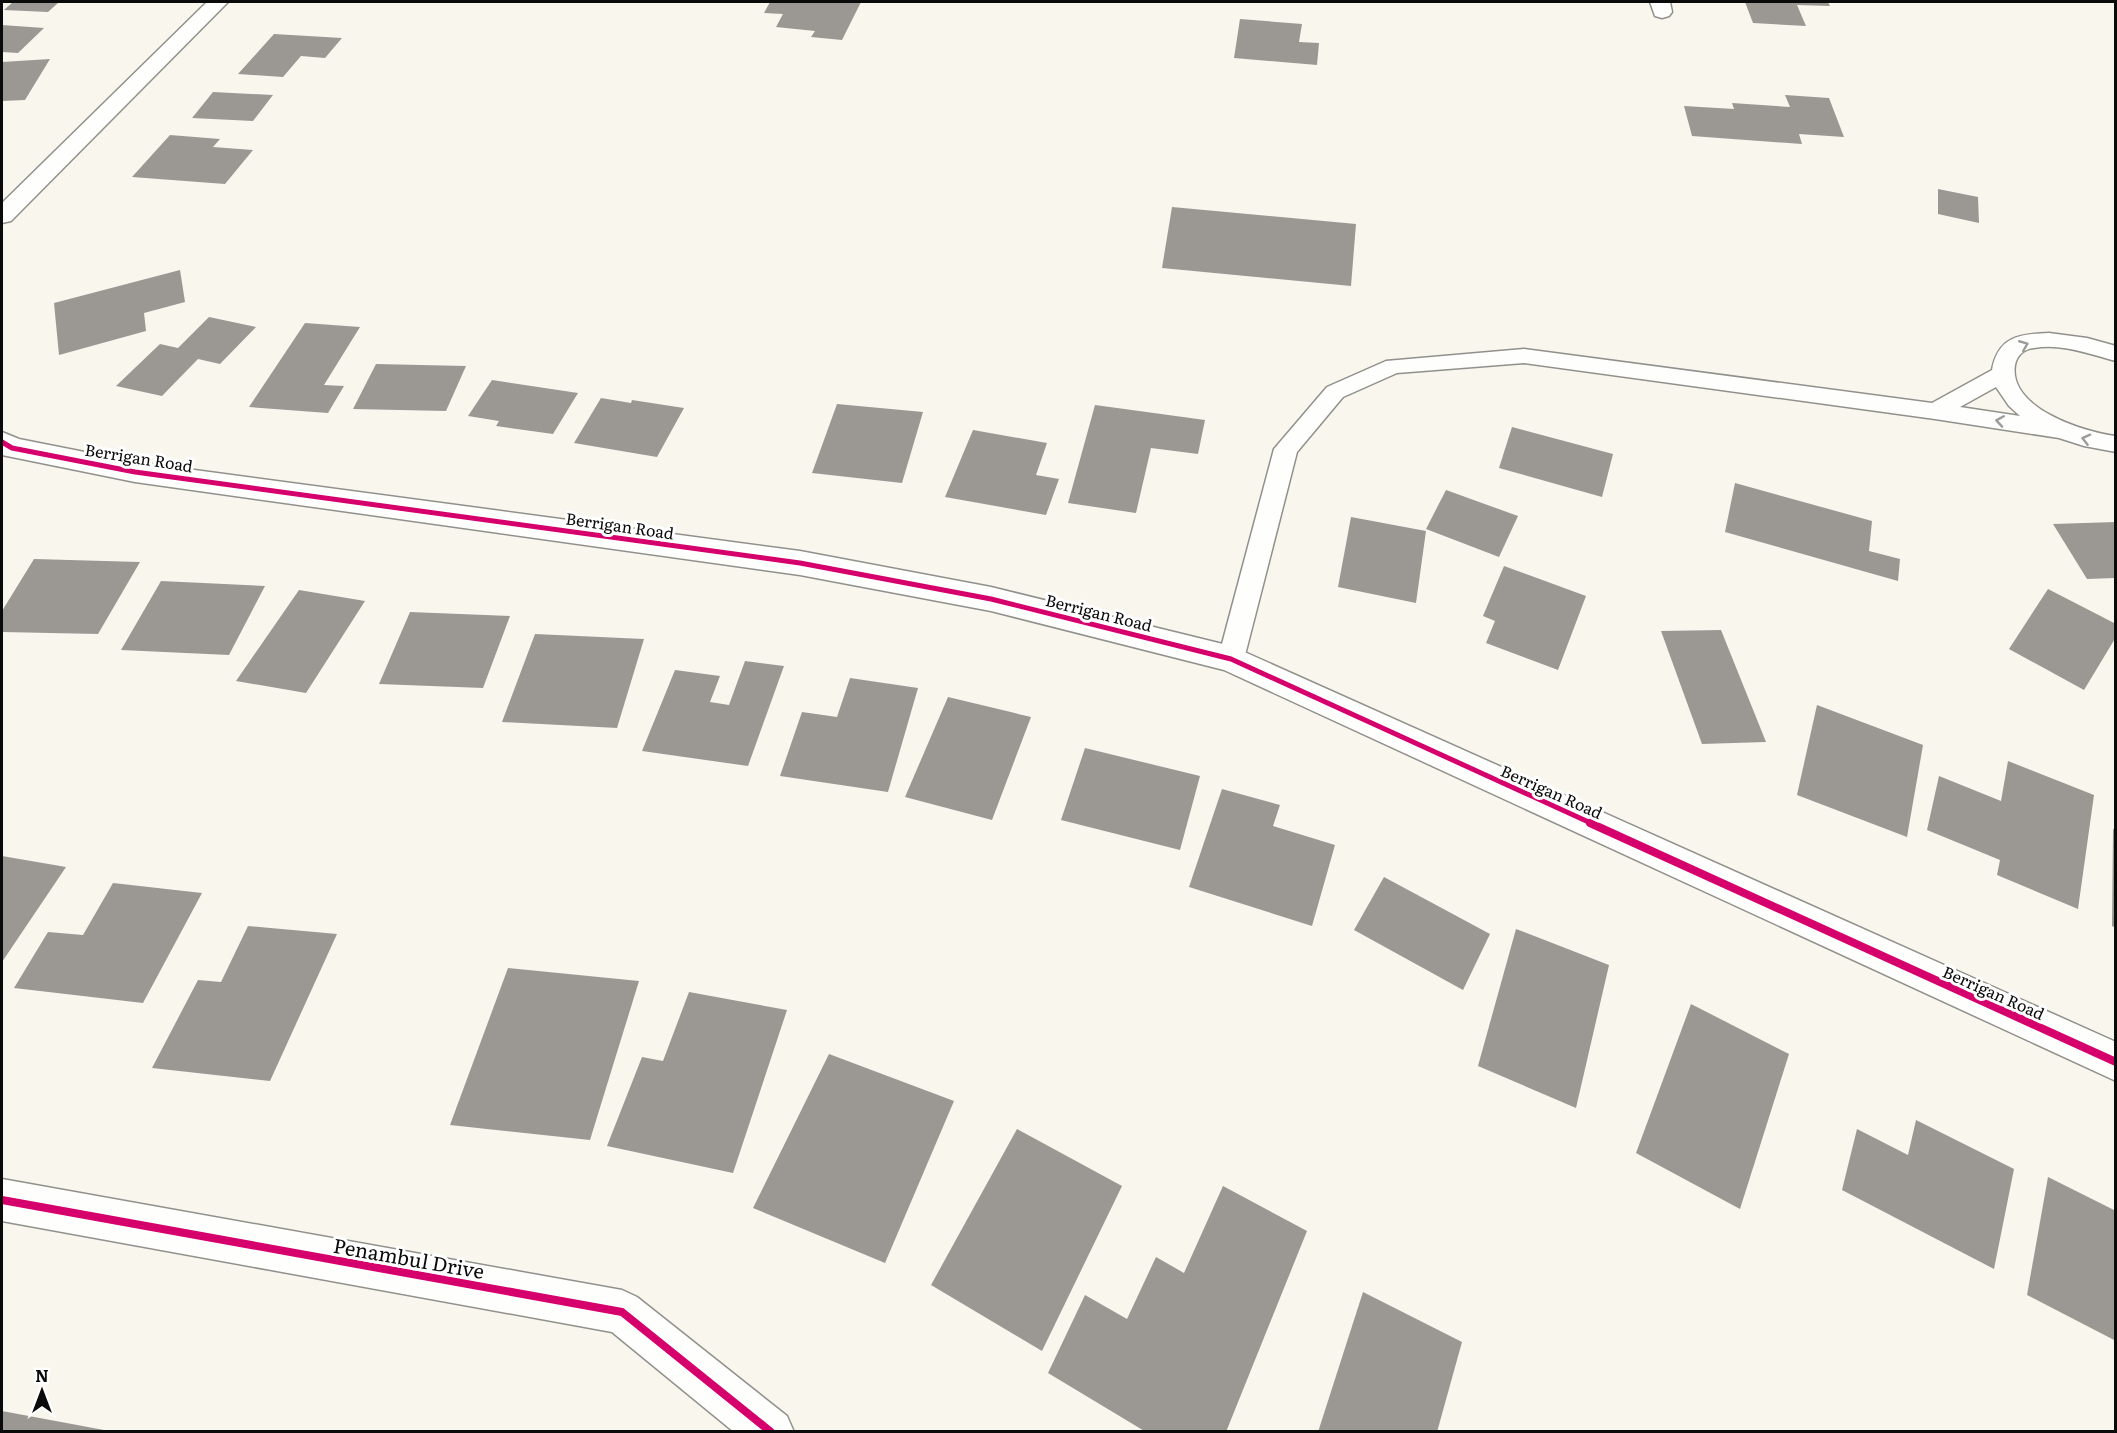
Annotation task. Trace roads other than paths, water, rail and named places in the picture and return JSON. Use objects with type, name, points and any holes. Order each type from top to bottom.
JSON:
[{"type":"street","points":[[2,216],[219,2]]},
{"type":"street","name":"Berrigan Road","points":[[2,442],[12,448],[135,472],[800,563],[991,599],[1231,659],[2115,1062]]},
{"type":"street","name":"Penambul Drive","points":[[2,1200],[622,1312],[771,1431]]},
{"type":"lane","points":[[2058,430],[2020,404],[2008,389],[2002,374],[2004,361],[2012,350],[2025,343],[2043,339],[2074,341],[2115,354]]},
{"type":"lane","points":[[1231,659],[1286,448],[1335,392],[1394,366],[1524,356],[1935,411],[2058,430],[2081,438],[2115,444]]},
{"type":"lane","points":[[1935,411],[2002,374]]}]
